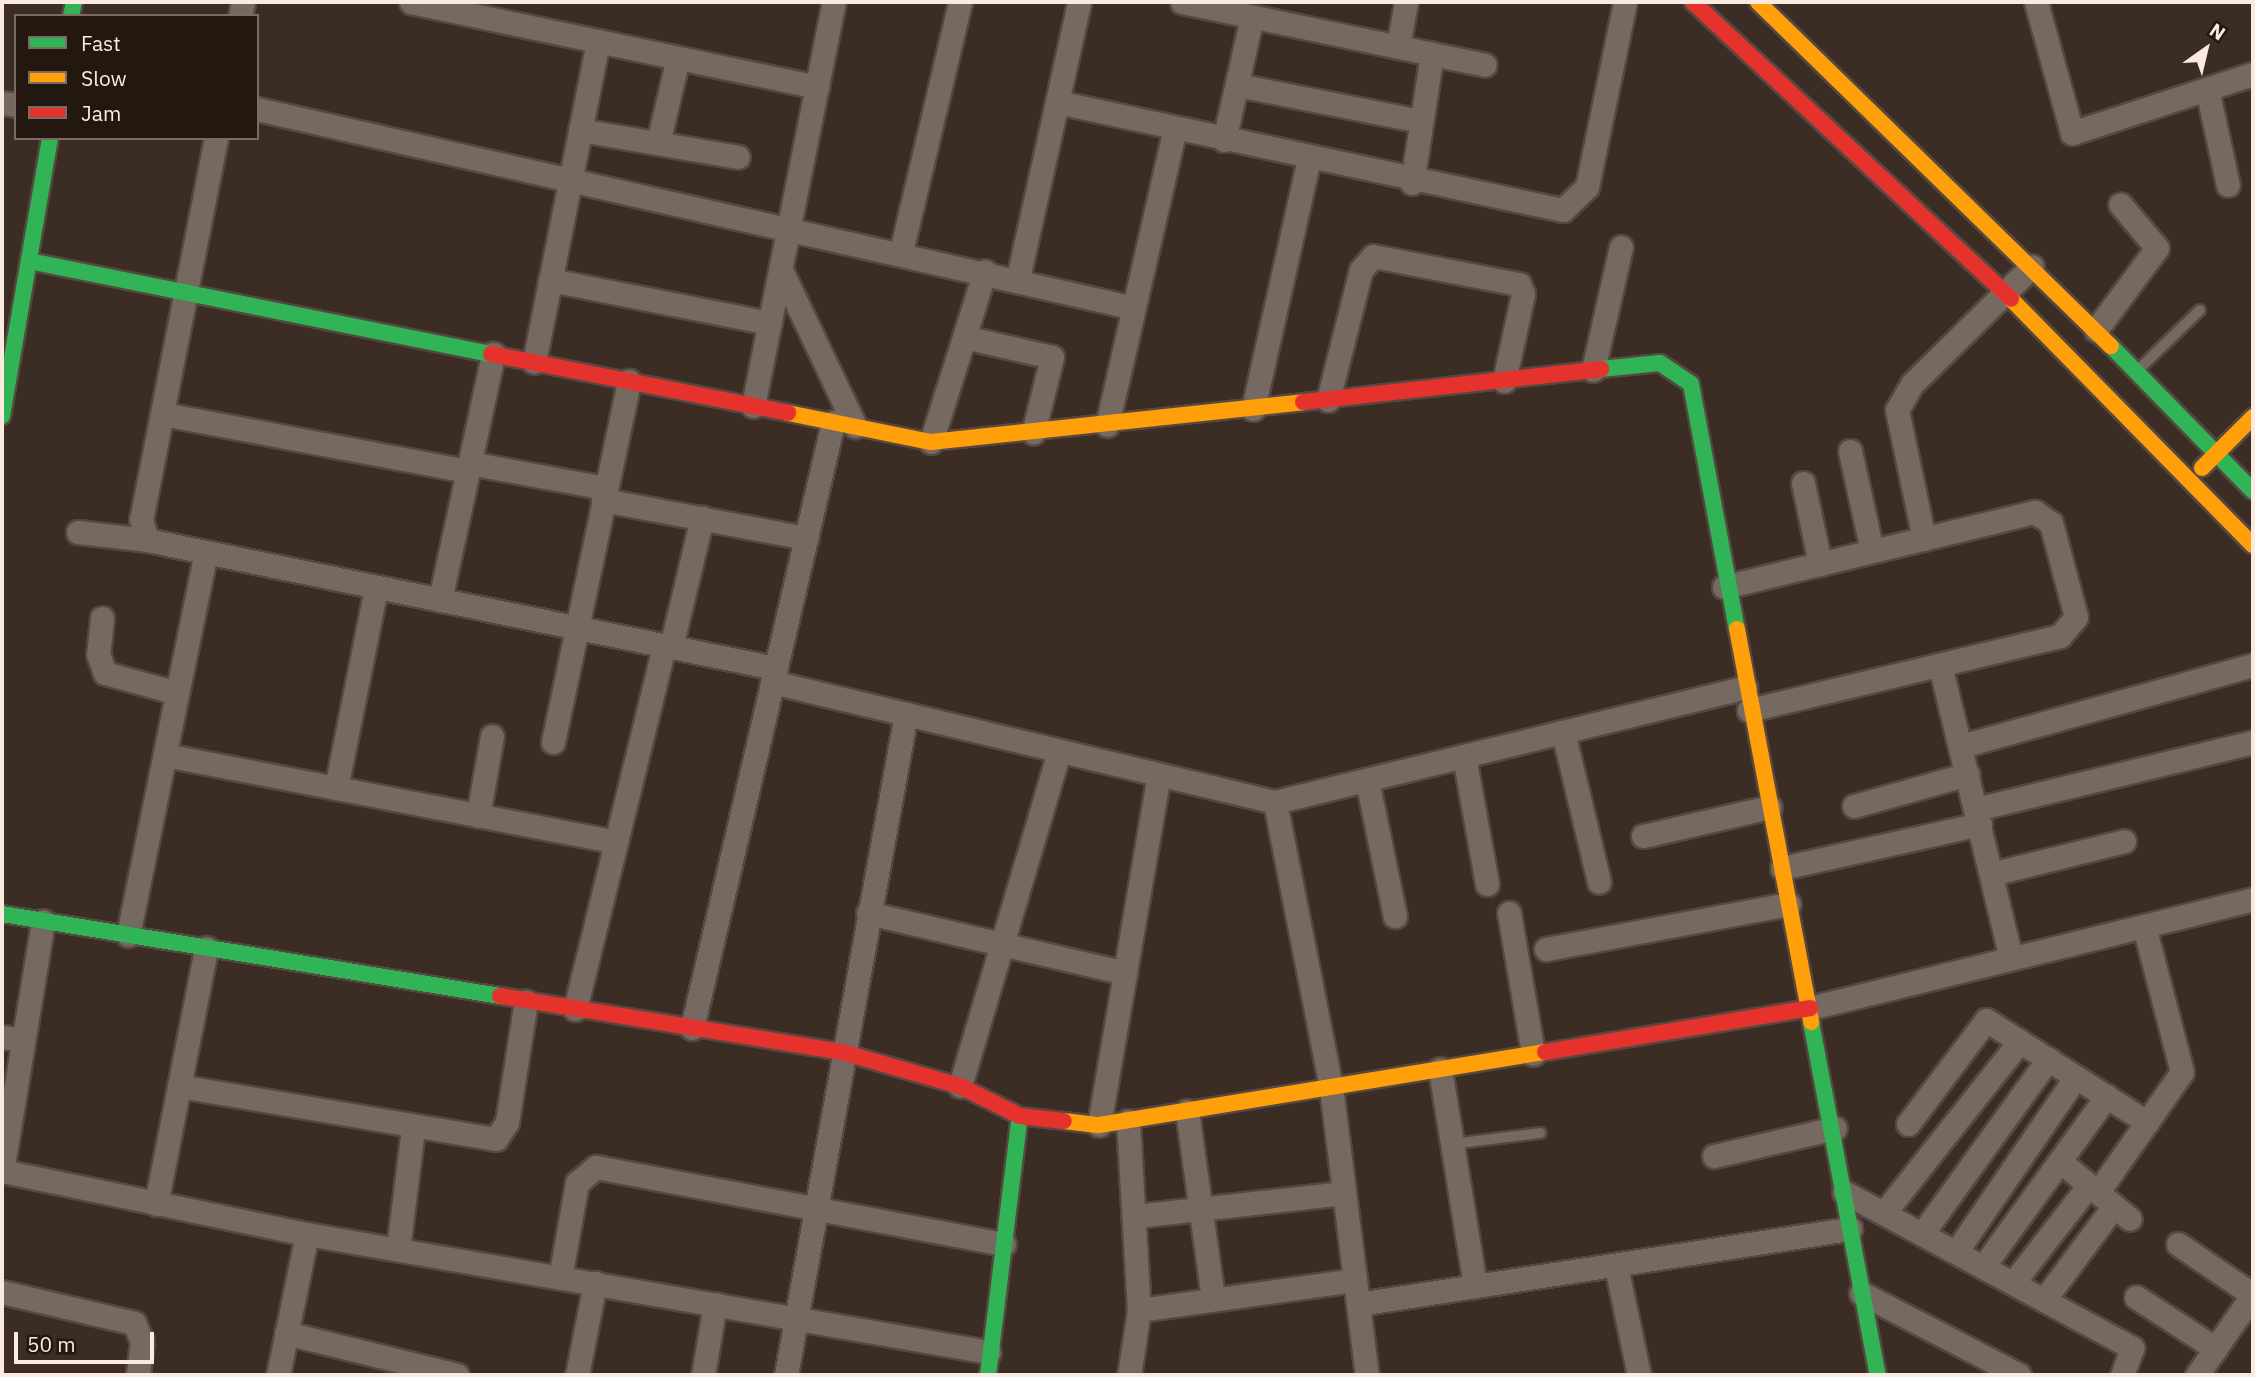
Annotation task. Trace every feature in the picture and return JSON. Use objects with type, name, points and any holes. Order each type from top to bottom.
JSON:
[{"type":"street","points":[[411,2],[488,10],[598,41],[817,87]]},
{"type":"street","points":[[753,406],[834,2]]},
{"type":"street","points":[[901,252],[960,2]]},
{"type":"street","points":[[1018,278],[1079,2]]},
{"type":"street","points":[[1182,2],[1485,65]]},
{"type":"street","points":[[1398,47],[1406,2]]},
{"type":"street","points":[[1057,102],[1412,183],[1563,210],[1581,198],[1625,2]]},
{"type":"street","points":[[1693,2],[1720,20],[2004,293],[2253,545]]},
{"type":"street","points":[[1758,2],[2032,266],[2253,491]]},
{"type":"street","points":[[2035,2],[2072,133],[2253,75]]},
{"type":"street","points":[[1224,140],[1252,17]]},
{"type":"street","points":[[534,362],[598,41]]},
{"type":"street","points":[[1412,183],[1432,54]]},
{"type":"street","points":[[658,143],[677,58]]},
{"type":"street","points":[[1237,85],[1422,121]]},
{"type":"street","points":[[2207,89],[2228,185]]},
{"type":"street","points":[[259,109],[1018,278],[1134,308]]},
{"type":"street","points":[[1107,425],[1175,129]]},
{"type":"street","points":[[580,130],[738,157]]},
{"type":"street","points":[[2,416],[50,140]]},
{"type":"street","points":[[147,540],[142,519],[216,140]]},
{"type":"street","points":[[1253,409],[1308,159]]},
{"type":"street","points":[[2095,330],[2157,248],[2120,204]]},
{"type":"street","points":[[1593,370],[1621,247]]},
{"type":"street","points":[[1328,400],[1361,270],[1373,256],[1519,284],[1522,294],[1504,381]]},
{"type":"street","points":[[29,261],[931,442],[1660,363],[1691,384],[1724,587],[1835,1128],[1861,1293],[1878,1375]]},
{"type":"street","points":[[1924,539],[1897,410],[1912,384],[2032,266]]},
{"type":"street","points":[[692,1028],[806,538],[844,424],[780,270]]},
{"type":"street","points":[[931,442],[985,271]]},
{"type":"street","points":[[550,280],[770,323]]},
{"type":"street","points":[[964,337],[1052,357],[1033,433]]},
{"type":"street","points":[[440,600],[493,354]]},
{"type":"street","points":[[553,742],[629,381]]},
{"type":"street","points":[[163,414],[468,467],[806,538]]},
{"type":"street","points":[[2189,481],[2253,416]]},
{"type":"street","points":[[1850,451],[1872,551]]},
{"type":"street","points":[[1803,483],[1820,564]]},
{"type":"street","points":[[78,532],[147,540],[205,557],[376,587],[667,646],[906,714],[1275,802],[1563,732],[1940,665],[2060,636],[2076,617],[2044,514],[1924,539],[1724,587]]},
{"type":"street","points":[[575,1009],[616,842],[702,518]]},
{"type":"street","points":[[128,935],[205,557]]},
{"type":"street","points":[[336,788],[376,587]]},
{"type":"street","points":[[102,618],[98,654],[106,673],[177,693]]},
{"type":"street","points":[[1940,665],[2011,959]]},
{"type":"street","points":[[1961,746],[2253,665]]},
{"type":"street","points":[[786,1375],[813,1208],[906,714]]},
{"type":"street","points":[[1563,732],[1599,881]]},
{"type":"street","points":[[478,816],[492,736]]},
{"type":"street","points":[[1782,867],[2253,742]]},
{"type":"street","points":[[960,1086],[1059,751]]},
{"type":"street","points":[[165,755],[616,842]]},
{"type":"street","points":[[1464,756],[1486,884]]},
{"type":"street","points":[[1854,806],[1968,774]]},
{"type":"street","points":[[1099,1125],[1159,775]]},
{"type":"street","points":[[1367,780],[1395,916]]},
{"type":"street","points":[[1275,802],[1331,1087],[1367,1375]]},
{"type":"street","points":[[1643,836],[1770,807]]},
{"type":"street","points":[[1991,874],[2124,841]]},
{"type":"street","points":[[2,914],[842,1052],[960,1086],[1020,1116],[1099,1125],[1810,1008],[2253,899]]},
{"type":"street","points":[[1546,949],[1789,904]]},
{"type":"street","points":[[869,913],[1125,973]]},
{"type":"street","points":[[1510,913],[1533,1054]]},
{"type":"street","points":[[43,921],[13,1038],[2,1171],[156,1204],[307,1234],[795,1318],[988,1364],[1020,1116]]},
{"type":"street","points":[[2044,1300],[2108,1200],[2147,1122],[2182,1072],[2144,926]]},
{"type":"street","points":[[156,1204],[206,948]]},
{"type":"street","points":[[179,1086],[485,1140],[504,1131],[526,1001]]},
{"type":"street","points":[[1908,1124],[1979,1024],[1994,1022],[2147,1122]]},
{"type":"street","points":[[1884,1213],[2020,1041]]},
{"type":"street","points":[[1922,1234],[2048,1059]]},
{"type":"street","points":[[1440,1069],[1475,1286]]},
{"type":"street","points":[[1956,1252],[2076,1077]]},
{"type":"street","points":[[1983,1267],[2107,1096]]},
{"type":"street","points":[[1187,1111],[1213,1299]]},
{"type":"street","points":[[1128,1121],[1136,1216],[1139,1310],[1129,1375]]},
{"type":"street","points":[[398,1250],[413,1128]]},
{"type":"street","points":[[1714,1156],[1835,1128]]},
{"type":"street","points":[[2061,1162],[2108,1200]]},
{"type":"street","points":[[560,1278],[577,1183],[596,1167],[1004,1244]]},
{"type":"street","points":[[1844,1192],[2132,1348],[2122,1375]]},
{"type":"street","points":[[1136,1216],[1344,1193]]},
{"type":"street","points":[[2013,1283],[2108,1200]]},
{"type":"street","points":[[1358,1304],[1850,1229]]},
{"type":"street","points":[[278,1375],[307,1234]]},
{"type":"street","points":[[2179,1244],[2253,1295],[2197,1375]]},
{"type":"street","points":[[1616,1266],[1639,1375]]},
{"type":"street","points":[[1139,1310],[1355,1280]]},
{"type":"street","points":[[577,1375],[595,1283]]},
{"type":"street","points":[[2,1292],[134,1323],[142,1341],[138,1375]]},
{"type":"street","points":[[1861,1293],[2019,1375]]},
{"type":"street","points":[[2136,1297],[2216,1349]]},
{"type":"street","points":[[702,1375],[715,1304]]},
{"type":"street","points":[[286,1333],[426,1372],[457,1375]]},
{"type":"lane","points":[[2136,372],[2200,310]]},
{"type":"lane","points":[[1452,1144],[1540,1133]]},
{"type":"traffic: fast","points":[[71,14],[74,2]]},
{"type":"traffic: fast","points":[[2,416],[50,140]]},
{"type":"traffic: fast","points":[[29,261],[491,354]]},
{"type":"traffic: fast","points":[[2111,346],[2253,491]]},
{"type":"traffic: fast","points":[[1601,369],[1660,363],[1691,384],[1737,629]]},
{"type":"traffic: fast","points":[[2,914],[500,996]]},
{"type":"traffic: fast","points":[[1811,1022],[1878,1375]]},
{"type":"traffic: fast","points":[[988,1375],[1020,1116]]},
{"type":"traffic: slow","points":[[1758,2],[2111,346]]},
{"type":"traffic: slow","points":[[2011,299],[2253,545]]},
{"type":"traffic: slow","points":[[788,413],[931,442],[1303,402]]},
{"type":"traffic: slow","points":[[2202,468],[2253,417]]},
{"type":"traffic: slow","points":[[1737,629],[1811,1022]]},
{"type":"traffic: slow","points":[[1064,1121],[1099,1125],[1545,1052]]},
{"type":"traffic: jam","points":[[1693,2],[2011,299]]},
{"type":"traffic: jam","points":[[491,354],[788,413]]},
{"type":"traffic: jam","points":[[1303,402],[1601,369]]},
{"type":"traffic: jam","points":[[500,996],[842,1052],[960,1086],[1020,1116],[1064,1121]]},
{"type":"traffic: jam","points":[[1545,1052],[1810,1008]]}]
